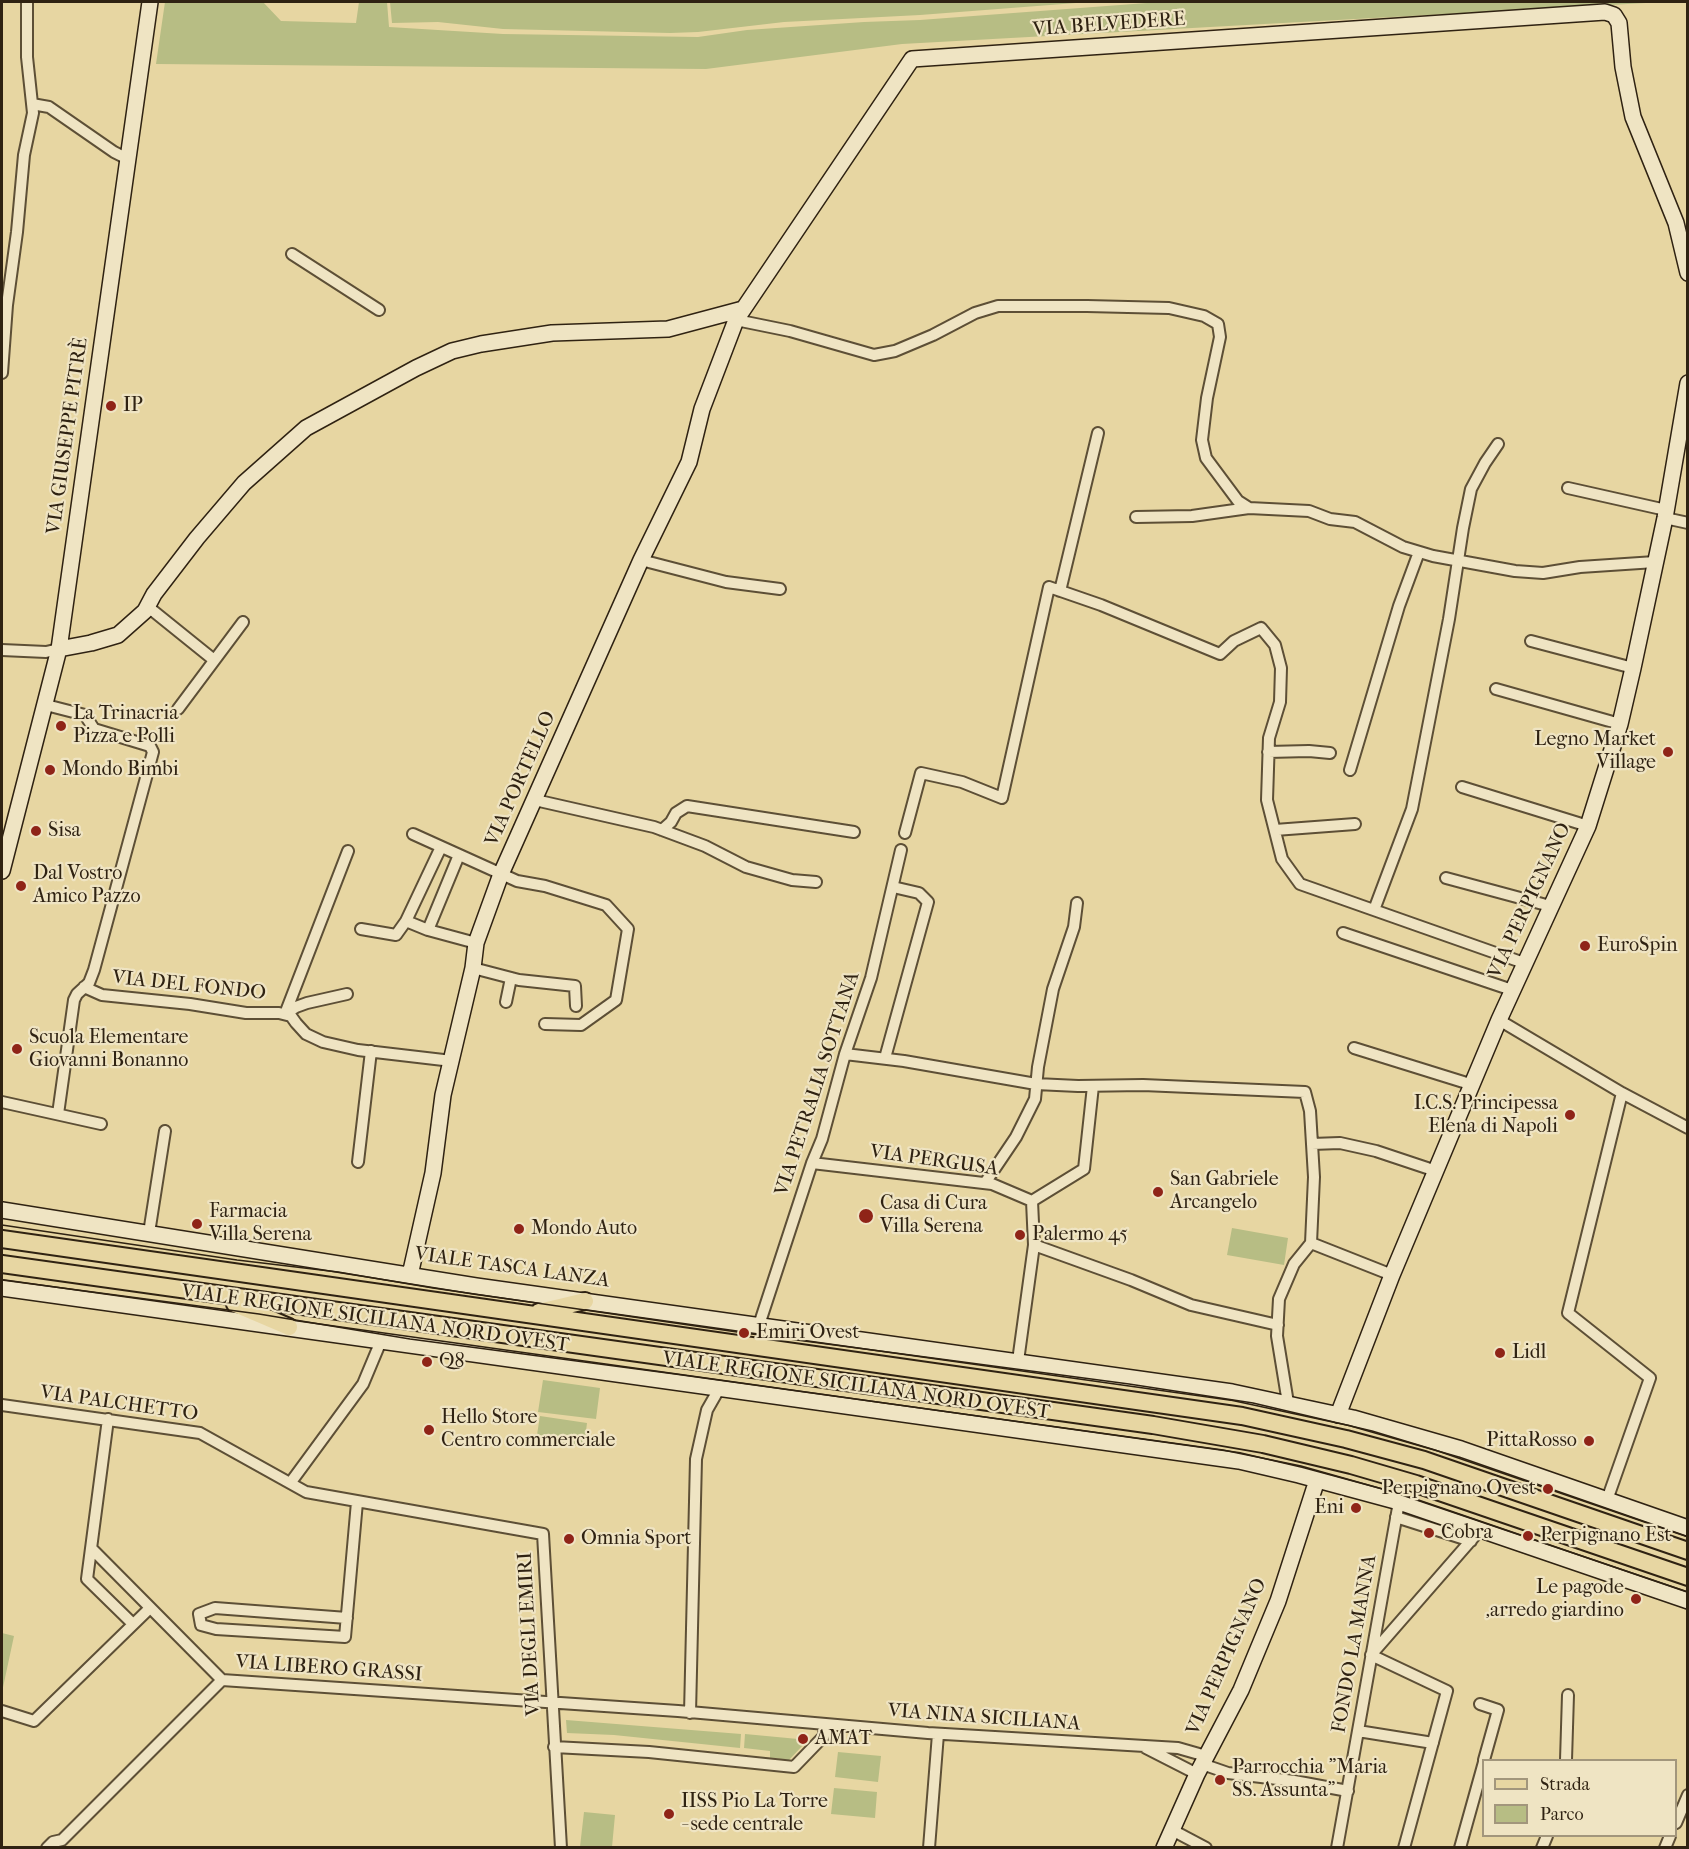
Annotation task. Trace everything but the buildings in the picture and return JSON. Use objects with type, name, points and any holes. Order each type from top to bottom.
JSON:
[{"type":"main road","name":"VIALE REGIONE SICILIANA NORD OVEST","points":[[2,1239],[1160,1403],[1271,1422],[1424,1460],[1688,1551]]},
{"type":"main road","name":"VIALE REGIONE SICILIANA NORD OVEST","points":[[2,1264],[1142,1424],[1263,1444],[1359,1467],[1416,1484],[1688,1577]]},
{"type":"main road","points":[[218,1296],[289,1327]]},
{"type":"main road","points":[[529,1314],[585,1301]]},
{"type":"street","points":[[2,374],[7,305],[24,156],[33,113],[27,57],[27,2]]},
{"type":"street","name":"VIA GIUSEPPE PITRÈ","points":[[2,872],[60,649],[150,2]]},
{"type":"street","name":"VIA BELVEDERE","points":[[739,314],[912,59],[1605,12],[1614,15],[1619,23],[1623,67],[1633,117],[1676,223],[1688,273]]},
{"type":"street","points":[[32,104],[49,107],[114,152],[128,159]]},
{"type":"street","points":[[292,254],[379,310]]},
{"type":"street","points":[[2,650],[46,652],[91,644],[118,635],[144,611],[197,538],[244,483],[306,428],[452,351],[552,333],[668,329],[739,314],[874,355],[895,351],[933,336],[975,313],[998,306],[1169,308],[1204,316],[1218,324],[1220,337],[1207,398],[1202,440],[1206,458],[1238,501],[1249,508]]},
{"type":"street","name":"VIA PORTELLO","points":[[410,1275],[433,1173],[443,1095],[477,969],[476,943],[501,874],[536,800],[641,560],[689,462],[702,409],[739,314]]},
{"type":"street","name":"VIA PERPIGNANO","points":[[1338,1415],[1392,1275],[1499,1020],[1588,826],[1620,724],[1633,668],[1665,514],[1688,383]]},
{"type":"street","points":[[1060,591],[1098,433]]},
{"type":"street","points":[[1374,910],[1412,809],[1449,619],[1471,489],[1498,444]]},
{"type":"street","points":[[1568,488],[1665,514],[1688,523]]},
{"type":"street","points":[[1136,517],[1168,518],[1249,508],[1309,511],[1330,519],[1355,522],[1403,547],[1419,552],[1515,571],[1543,573],[1580,567],[1655,562]]},
{"type":"street","points":[[1350,770],[1392,625],[1419,552]]},
{"type":"street","points":[[641,560],[726,582],[780,589]]},
{"type":"street","points":[[905,833],[921,772],[962,782],[1002,798],[1048,587],[1101,605],[1220,654],[1234,641],[1261,628],[1275,645],[1281,668],[1280,702],[1269,738],[1267,800],[1282,859],[1300,884],[1524,963]]},
{"type":"street","points":[[147,606],[214,660]]},
{"type":"street","points":[[178,709],[243,622]]},
{"type":"street","points":[[1531,641],[1633,668]]},
{"type":"street","points":[[1496,689],[1620,724]]},
{"type":"street","points":[[46,705],[85,715],[94,729],[148,746],[153,750],[94,970],[89,982],[75,1000],[58,1114]]},
{"type":"street","points":[[1268,752],[1330,753]]},
{"type":"street","points":[[1462,787],[1588,826]]},
{"type":"street","points":[[536,800],[662,830],[705,846],[746,867],[792,880],[816,882]]},
{"type":"street","points":[[662,830],[671,822],[676,813],[687,806],[854,832]]},
{"type":"street","points":[[1275,830],[1355,824]]},
{"type":"street","points":[[413,834],[517,881],[545,886],[606,905],[628,929],[616,1000],[581,1025],[545,1024]]},
{"type":"street","points":[[361,928],[396,935],[406,921],[441,847]]},
{"type":"street","name":"VIA PETRALIA SOTTANA","points":[[759,1325],[822,1138],[845,1054],[871,978],[901,850]]},
{"type":"street","points":[[288,1015],[348,851]]},
{"type":"street","points":[[428,930],[459,855]]},
{"type":"street","points":[[1446,878],[1550,906]]},
{"type":"street","points":[[885,1058],[928,902],[919,893],[892,887]]},
{"type":"street","points":[[985,1183],[1016,1137],[1035,1099],[1053,989],[1074,927],[1077,903]]},
{"type":"street","points":[[406,921],[428,930],[476,943]]},
{"type":"street","points":[[1343,933],[1512,990]]},
{"type":"street","points":[[477,969],[511,978],[575,986],[576,1006]]},
{"type":"street","points":[[506,1002],[511,978]]},
{"type":"street","name":"VIA DEL FONDO","points":[[84,987],[102,995],[190,1004],[246,1013],[288,1015]]},
{"type":"street","points":[[288,1015],[296,1007],[307,1003],[346,994]]},
{"type":"street","points":[[288,1015],[306,1034],[323,1042],[371,1051],[452,1061]]},
{"type":"street","points":[[1499,1020],[1622,1093],[1688,1128]]},
{"type":"street","points":[[1354,1048],[1473,1085]]},
{"type":"street","points":[[358,1162],[371,1051]]},
{"type":"street","points":[[845,1054],[885,1058],[1036,1084],[1143,1085],[1305,1092],[1310,1111],[1314,1177],[1311,1243],[1294,1264],[1279,1299],[1277,1335],[1288,1403]]},
{"type":"street","points":[[1093,1086],[1084,1169],[1032,1201],[1034,1245],[1018,1361],[1185,1384],[1288,1403],[1338,1415],[1461,1449],[1688,1528]]},
{"type":"street","points":[[1607,1500],[1650,1378],[1568,1313],[1622,1093]]},
{"type":"street","points":[[2,1102],[101,1124]]},
{"type":"street","points":[[149,1233],[165,1131]]},
{"type":"street","points":[[1312,1144],[1340,1143],[1376,1151],[1436,1172]]},
{"type":"street","name":"VIA PERGUSA","points":[[812,1163],[992,1184],[1032,1201]]},
{"type":"street","name":"VIALE TASCA LANZA","points":[[2,1210],[410,1275],[1018,1361]]},
{"type":"street","points":[[1311,1243],[1392,1275]]},
{"type":"street","points":[[1034,1245],[1131,1280],[1191,1305],[1278,1325]]},
{"type":"street","name":"VIALE REGIONE SICILIANA NORD OVEST","points":[[2,1288],[1239,1461],[1317,1480],[1397,1510],[1688,1601]]},
{"type":"street","points":[[291,1482],[363,1384],[381,1341]]},
{"type":"street","points":[[690,1713],[696,1459],[707,1410],[719,1389]]},
{"type":"street","name":"VIA PALCHETTO","points":[[2,1405],[201,1432],[291,1482]]},
{"type":"street","points":[[108,1419],[87,1579],[133,1624]]},
{"type":"street","name":"VIA PERPIGNANO","points":[[1164,1848],[1202,1765],[1241,1690],[1278,1601],[1317,1480]]},
{"type":"street","name":"VIA DEGLI EMIRI","points":[[291,1482],[306,1492],[543,1533],[561,1848]]},
{"type":"street","points":[[347,1618],[215,1608],[199,1614],[201,1625],[216,1629],[345,1637],[347,1618],[357,1502]]},
{"type":"street","name":"FONDO LA MANNA","points":[[1337,1848],[1397,1510]]},
{"type":"street","points":[[1404,1848],[1447,1691],[1371,1655],[1476,1535]]},
{"type":"street","points":[[91,1548],[222,1680]]},
{"type":"street","points":[[2,1711],[34,1721],[150,1608]]},
{"type":"street","name":"VIA LIBERO GRASSI","points":[[47,1848],[53,1842],[66,1844],[222,1680],[551,1702]]},
{"type":"street","points":[[1566,1759],[1568,1695]]},
{"type":"street","name":"VIA NINA SICILIANA","points":[[551,1702],[938,1734],[1178,1748],[1202,1765]]},
{"type":"street","points":[[1480,1704],[1498,1710],[1485,1759]]},
{"type":"street","points":[[554,1747],[649,1752],[794,1767],[824,1736],[825,1725]]},
{"type":"street","points":[[1358,1731],[1433,1743]]},
{"type":"street","points":[[929,1848],[938,1734]]},
{"type":"street","name":"VIA NINA SICILIANA","points":[[1141,1745],[1202,1765]]},
{"type":"street","points":[[1202,1765],[1228,1773],[1294,1781],[1348,1791]]},
{"type":"street","points":[[1460,1848],[1482,1768]]},
{"type":"street","points":[[1677,1821],[1688,1795]]},
{"type":"street","points":[[1172,1830],[1206,1848]]},
{"type":"green space","points":[[165,2],[263,2],[281,21],[356,23],[359,2],[387,2],[389,27],[503,34],[698,37],[747,30],[1160,2],[1664,2],[902,44],[706,69],[156,64]]},
{"type":"green space","points":[[390,2],[1089,2],[920,15],[784,22],[670,33],[503,29],[438,22],[392,23]]},
{"type":"green space","points":[[1232,1228],[1288,1238],[1284,1265],[1227,1255]]},
{"type":"green space","points":[[543,1380],[600,1388],[596,1419],[538,1412]]},
{"type":"green space","points":[[540,1416],[587,1423],[584,1447],[536,1441]]},
{"type":"green space","points":[[2,1633],[14,1636],[2,1692]]},
{"type":"green space","points":[[566,1720],[741,1734],[740,1748],[614,1735],[567,1733]]},
{"type":"green space","points":[[745,1734],[798,1739],[798,1743],[804,1744],[789,1760],[770,1758],[770,1751],[744,1748]]},
{"type":"green space","points":[[838,1752],[881,1756],[878,1782],[835,1777]]},
{"type":"green space","points":[[834,1788],[877,1792],[875,1818],[831,1814]]},
{"type":"green space","points":[[584,1812],[615,1815],[612,1847],[580,1847]]},
{"type":"tram line","points":[[2,1225],[237,1260],[338,1272],[744,1333],[1129,1384],[1253,1403],[1372,1431],[1435,1450],[1688,1537]]},
{"type":"tram line","points":[[2,1280],[259,1314],[410,1339],[1223,1450],[1301,1466],[1393,1492],[1688,1592]]},
{"type":"place","name":"IP","points":[[111,406]]},
{"type":"place","name":"La Trinacria Pizza e Polli","points":[[61,726]]},
{"type":"place","name":"Legno Market Village","points":[[1668,752]]},
{"type":"place","name":"Mondo Bimbi","points":[[50,770]]},
{"type":"place","name":"Sisa","points":[[36,831]]},
{"type":"place","name":"Dal Vostro Amico Pazzo","points":[[21,886]]},
{"type":"place","name":"EuroSpin","points":[[1585,946]]},
{"type":"place","name":"Scuola Elementare Giovanni Bonanno","points":[[17,1049]]},
{"type":"place","name":"I.C.S. Principessa Elena di Napoli","points":[[1570,1115]]},
{"type":"place","name":"San Gabriele Arcangelo","points":[[1158,1192]]},
{"type":"place","name":"Casa di Cura Villa Serena","points":[[866,1216]]},
{"type":"place","name":"Farmacia Villa Serena","points":[[197,1224]]},
{"type":"place","name":"Mondo Auto","points":[[519,1229]]},
{"type":"place","name":"Palermo 45","points":[[1020,1235]]},
{"type":"place","name":"Emiri Ovest","points":[[744,1333]]},
{"type":"place","name":"Lidl","points":[[1500,1353]]},
{"type":"place","name":"Q8","points":[[427,1362]]},
{"type":"place","name":"Hello Store Centro commerciale","points":[[429,1430]]},
{"type":"place","name":"PittaRosso","points":[[1589,1441]]},
{"type":"place","name":"Perpignano Ovest","points":[[1548,1489]]},
{"type":"place","name":"Eni","points":[[1356,1508]]},
{"type":"place","name":"Cobra","points":[[1429,1533]]},
{"type":"place","name":"Perpignano Est","points":[[1528,1536]]},
{"type":"place","name":"Omnia Sport","points":[[569,1539]]},
{"type":"place","name":"Le pagode ,arredo giardino","points":[[1636,1599]]},
{"type":"place","name":"AMAT","points":[[803,1739]]},
{"type":"place","name":"Parrocchia \"Maria SS. Assunta\"","points":[[1220,1780]]},
{"type":"place","name":"IISS Pio La Torre - sede centrale","points":[[669,1814]]}]
